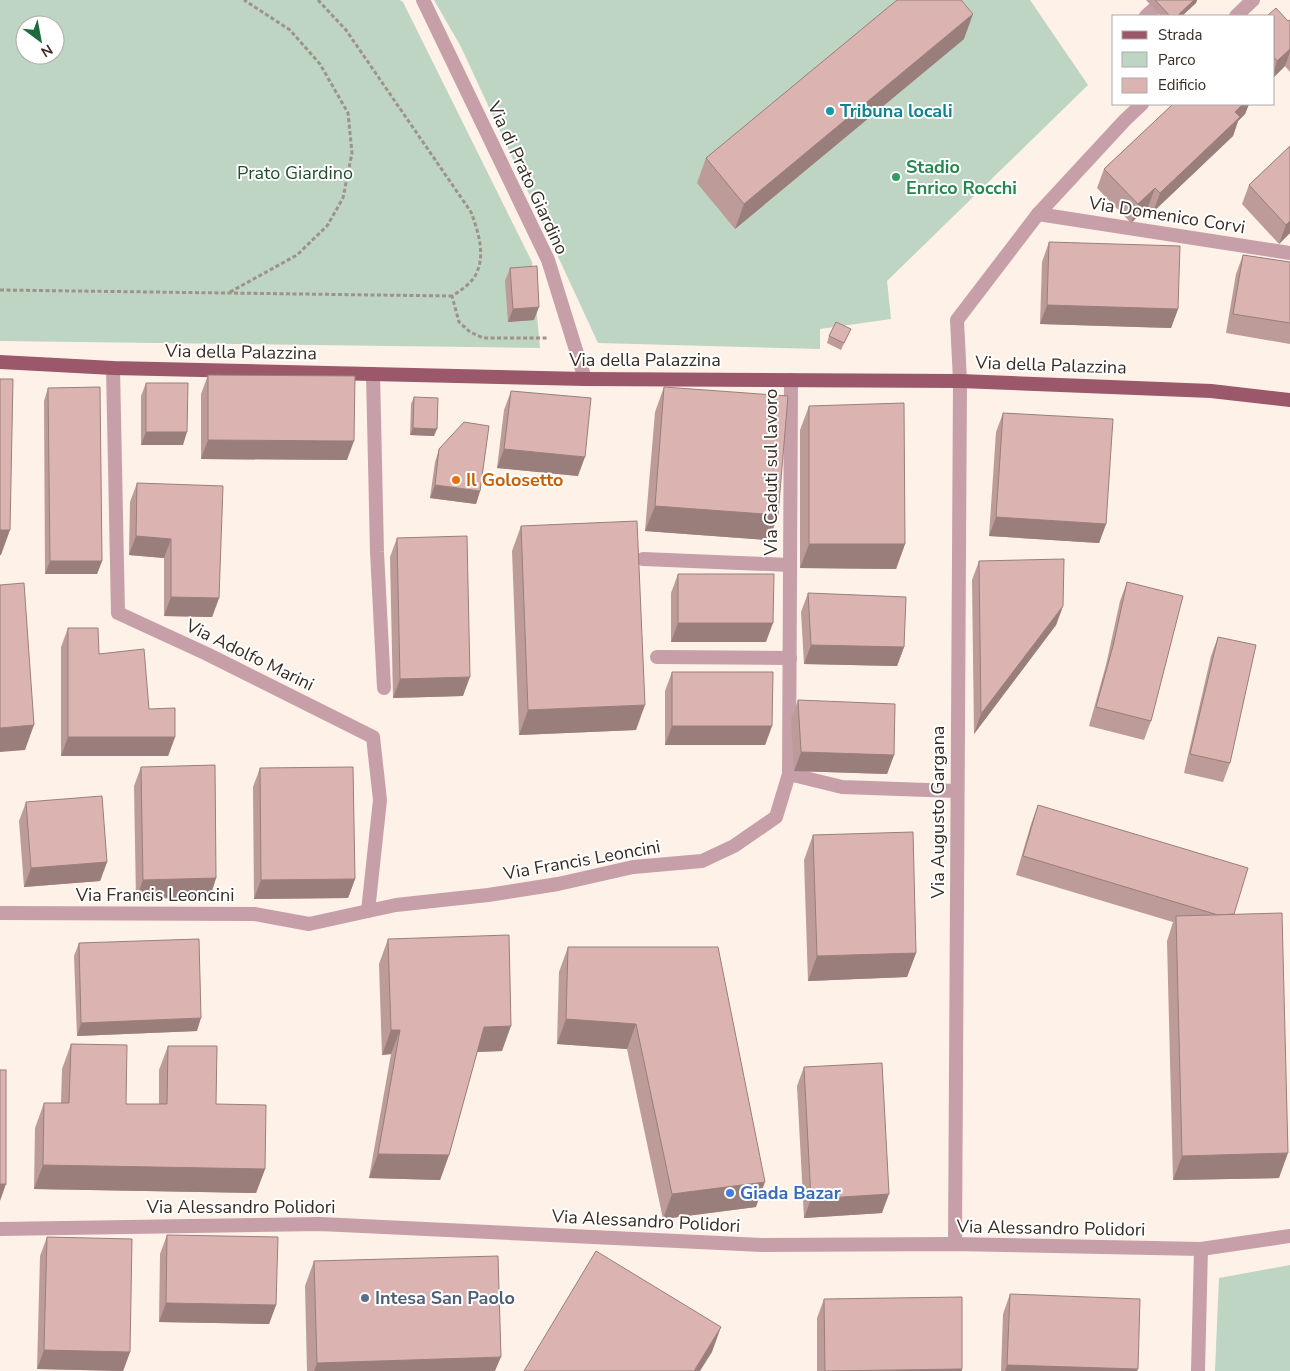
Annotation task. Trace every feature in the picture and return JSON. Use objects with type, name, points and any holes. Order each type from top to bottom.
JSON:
[{"type":"main road","name":"Via della Palazzina","points":[[0,362],[113,368],[585,379],[960,380],[1211,391],[1290,400]]},
{"type":"street","name":"Via di Prato Giardino","points":[[423,0],[548,260],[585,379]]},
{"type":"street","points":[[1147,15],[1164,0]]},
{"type":"street","points":[[1237,15],[1253,0]]},
{"type":"street","name":"Via Augusto Gargana","points":[[955,1244],[956,791],[960,380],[958,320],[1038,214],[1141,105]]},
{"type":"street","name":"Via Domenico Corvi","points":[[1038,214],[1290,253]]},
{"type":"street","name":"Via Adolfo Marini","points":[[113,368],[118,613],[207,654],[372,737],[380,800],[368,911]]},
{"type":"street","points":[[373,374],[377,552],[384,688]]},
{"type":"street","name":"Via Caduti sul lavoro","points":[[789,774],[791,380]]},
{"type":"street","name":"Via Caduti sul lavoro","points":[[643,559],[790,565]]},
{"type":"street","points":[[657,657],[790,658]]},
{"type":"street","points":[[789,774],[842,787],[956,791]]},
{"type":"street","name":"Via Francis Leoncini","points":[[0,913],[254,914],[309,924],[396,905],[488,895],[558,884],[633,867],[702,861],[734,846],[776,817],[789,774]]},
{"type":"street","name":"Via Alessandro Polidori","points":[[0,1229],[320,1224],[762,1245],[955,1244],[1201,1249],[1290,1236]]},
{"type":"street","points":[[1198,1371],[1201,1249]]},
{"type":"path","points":[[230,292],[298,255],[327,226],[343,198],[352,153],[348,113],[320,64],[290,30],[244,0]]},
{"type":"path","points":[[0,290],[452,296],[461,290],[476,275],[481,260],[479,233],[471,212],[346,30],[318,0]]},
{"type":"path","points":[[452,296],[459,322],[470,332],[483,338],[552,338]]},
{"type":"green space","name":"Prato Giardino","points":[[0,0],[400,0],[403,2],[532,262],[540,348],[0,341]]},
{"type":"green space","name":"Stadio Enrico Rocchi","points":[[434,0],[1030,0],[1088,85],[887,281],[891,319],[820,329],[820,349],[598,343],[461,47]]},
{"type":"green space","points":[[1290,1265],[1290,1371],[1215,1371],[1219,1278]]},
{"type":"building","name":"Tribuna locali","points":[[897,0],[961,0],[973,14],[744,204],[706,158]]},
{"type":"building","points":[[1155,0],[1194,0],[1178,15],[1169,15]]},
{"type":"building","points":[[1276,8],[1288,21],[1290,20],[1290,49],[1277,61],[1275,58],[1275,15],[1268,15]]},
{"type":"building","points":[[1172,105],[1242,105],[1235,112],[1240,117],[1160,193],[1155,188],[1138,204],[1104,169]]},
{"type":"building","points":[[1290,146],[1290,221],[1286,225],[1249,185]]},
{"type":"building","points":[[1049,242],[1180,246],[1178,309],[1047,305]]},
{"type":"building","points":[[1243,255],[1290,262],[1290,323],[1233,314]]},
{"type":"building","points":[[537,266],[539,307],[513,309],[510,268]]},
{"type":"building","points":[[836,322],[851,329],[844,343],[829,336]]},
{"type":"building","points":[[208,375],[355,376],[354,441],[208,440]]},
{"type":"building","points":[[0,379],[13,379],[10,530],[0,530]]},
{"type":"building","points":[[146,383],[188,383],[187,432],[146,432]]},
{"type":"building","points":[[100,387],[102,561],[50,561],[48,388]]},
{"type":"building","points":[[664,387],[788,396],[778,515],[655,506]]},
{"type":"building","points":[[511,391],[591,398],[585,457],[504,449]]},
{"type":"building","points":[[414,397],[438,398],[437,429],[413,428]]},
{"type":"building","points":[[904,403],[905,544],[809,544],[809,406]]},
{"type":"building","points":[[1003,413],[1113,419],[1106,524],[996,517]]},
{"type":"building","name":"Il Golosetto","points":[[464,422],[489,426],[480,491],[435,485],[439,449]]},
{"type":"building","points":[[137,483],[223,486],[219,598],[171,597],[171,539],[136,536]]},
{"type":"building","points":[[637,521],[645,705],[528,710],[521,526]]},
{"type":"building","points":[[467,536],[470,677],[400,679],[397,538]]},
{"type":"building","points":[[1064,559],[1063,606],[981,714],[979,561]]},
{"type":"building","points":[[678,574],[774,574],[773,623],[678,623]]},
{"type":"building","points":[[1127,582],[1183,596],[1151,721],[1096,707],[1113,646]]},
{"type":"building","points":[[24,583],[34,725],[0,728],[0,585]]},
{"type":"building","points":[[808,593],[906,597],[904,647],[811,645]]},
{"type":"building","points":[[68,628],[98,628],[99,654],[144,649],[149,709],[175,708],[175,737],[68,737]]},
{"type":"building","points":[[1218,637],[1256,645],[1230,763],[1190,754]]},
{"type":"building","points":[[672,672],[773,672],[772,726],[672,726]]},
{"type":"building","points":[[798,700],[895,704],[894,755],[801,752]]},
{"type":"building","points":[[215,765],[216,878],[143,880],[141,767]]},
{"type":"building","points":[[353,767],[355,879],[261,880],[260,768]]},
{"type":"building","points":[[102,796],[107,862],[31,868],[26,802]]},
{"type":"building","points":[[1038,805],[1248,868],[1234,914],[1218,915],[1023,856]]},
{"type":"building","points":[[913,832],[916,953],[817,956],[813,835]]},
{"type":"building","points":[[1282,913],[1288,1153],[1182,1156],[1176,916]]},
{"type":"building","points":[[509,935],[511,1026],[484,1027],[449,1155],[378,1154],[400,1030],[391,1030],[388,939]]},
{"type":"building","points":[[199,939],[201,1018],[81,1023],[79,943]]},
{"type":"building","points":[[568,947],[718,947],[765,1182],[672,1194],[636,1024],[566,1019]]},
{"type":"building","points":[[71,1044],[127,1045],[126,1104],[167,1104],[168,1046],[217,1046],[216,1104],[266,1105],[265,1169],[43,1165],[44,1103],[69,1103]]},
{"type":"building","points":[[882,1063],[889,1194],[811,1199],[804,1067]]},
{"type":"building","points":[[0,1070],[6,1070],[6,1184],[0,1184]]},
{"type":"building","points":[[167,1235],[278,1237],[276,1305],[166,1303]]},
{"type":"building","points":[[47,1237],[132,1239],[130,1352],[44,1350]]},
{"type":"building","points":[[596,1251],[721,1327],[694,1371],[524,1371]]},
{"type":"building","points":[[498,1256],[501,1357],[317,1363],[314,1261]]},
{"type":"building","points":[[1010,1294],[1140,1299],[1138,1369],[1007,1365]]},
{"type":"building","points":[[962,1297],[962,1369],[825,1371],[824,1299]]},
{"type":"place","name":"Tribuna locali","points":[[830,111]]},
{"type":"place","name":"Stadio Enrico Rocchi","points":[[896,177]]},
{"type":"place","name":"Il Golosetto","points":[[456,480]]},
{"type":"place","name":"Giada Bazar","points":[[730,1193]]},
{"type":"place","name":"Intesa San Paolo","points":[[365,1298]]}]
